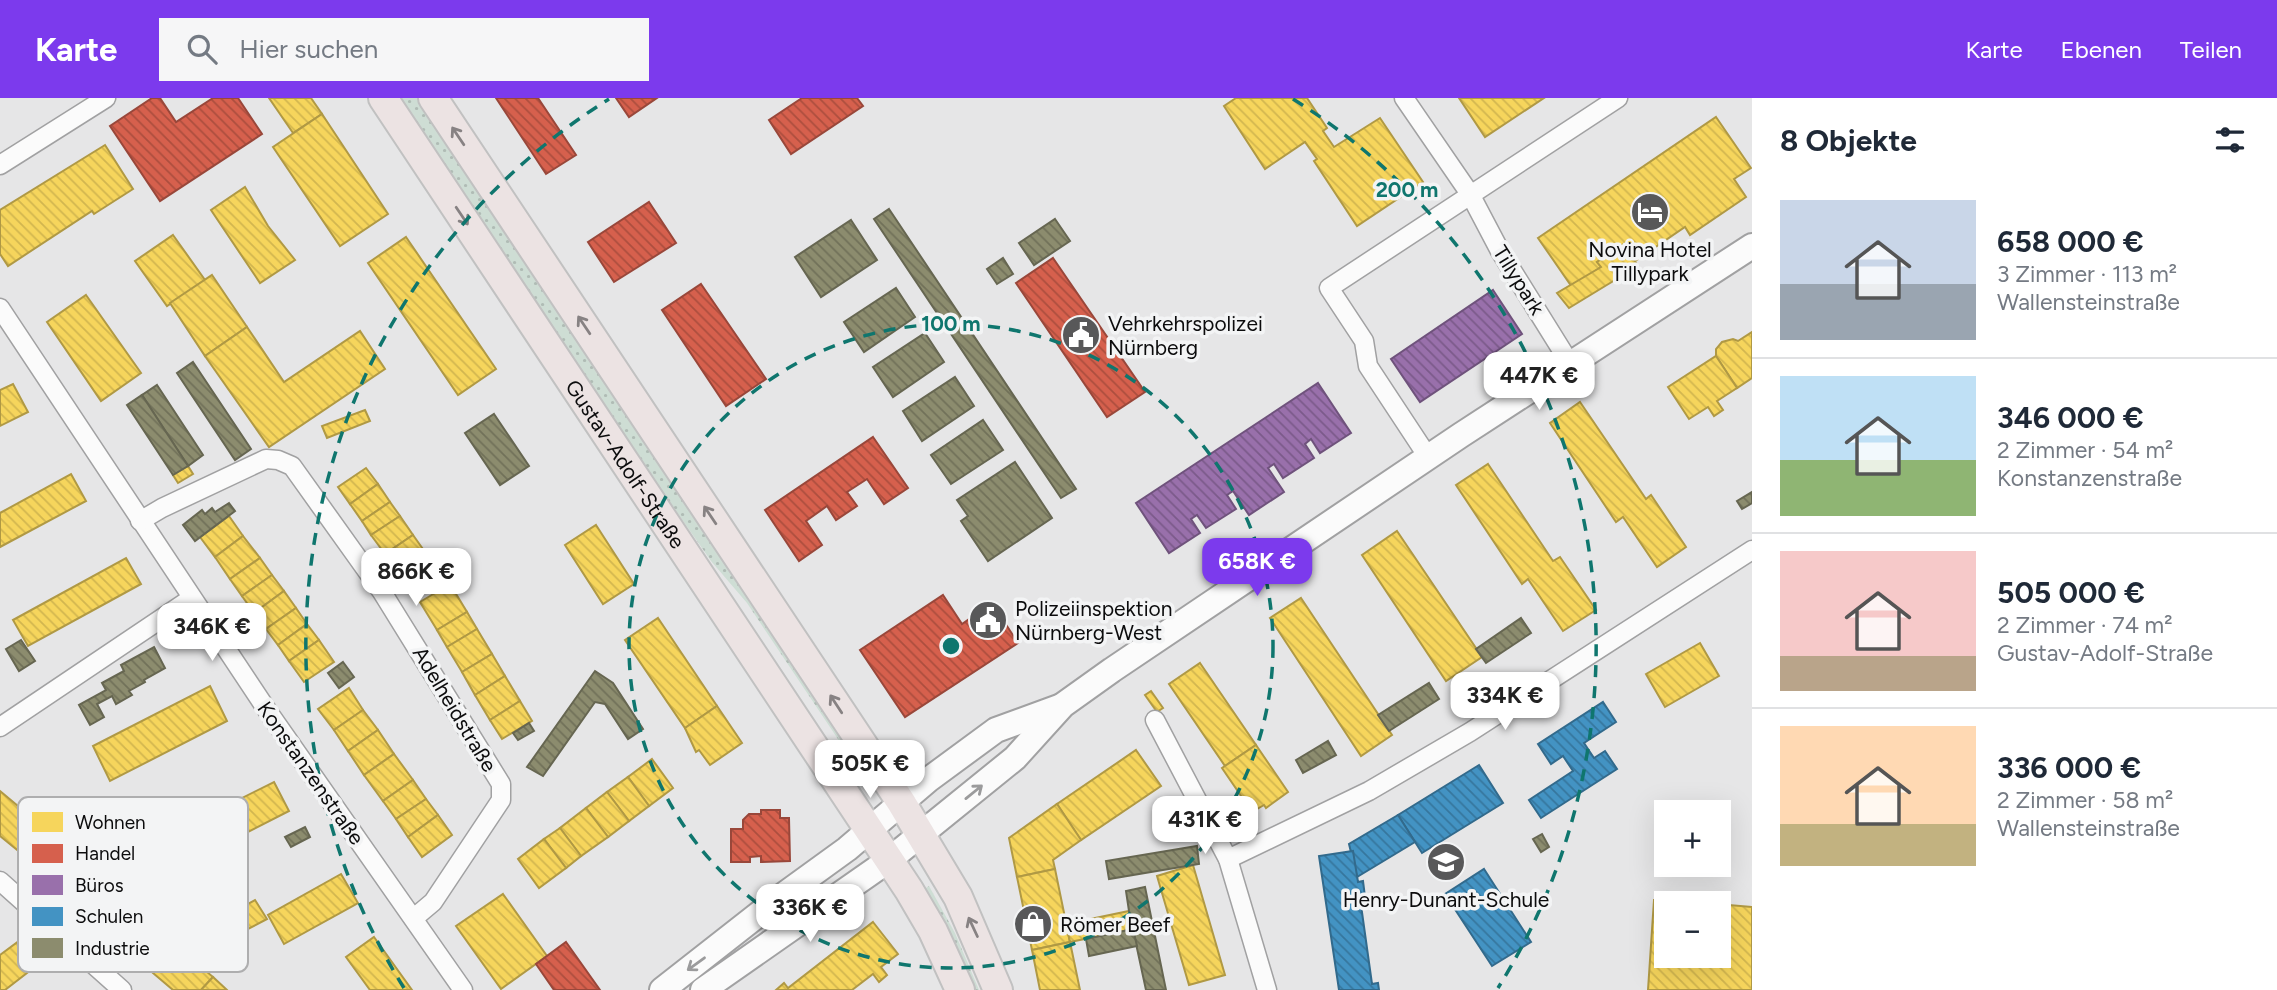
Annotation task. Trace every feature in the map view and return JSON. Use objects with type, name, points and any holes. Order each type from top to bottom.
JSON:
[{"type":"main road","name":"Gustav-Adolf-Straße","points":[[383,98],[889,860],[933,931],[960,990]]},
{"type":"main road","name":"Gustav-Adolf-Straße","points":[[433,98],[901,802],[967,915],[999,990]]},
{"type":"street","points":[[0,165],[106,98]]},
{"type":"street","name":"Tillypark","points":[[1404,98],[1470,194],[1500,251],[1571,365]]},
{"type":"street","points":[[1428,457],[1368,366],[1364,341],[1329,288],[1618,98]]},
{"type":"street","points":[[703,990],[889,860],[1015,758],[1063,705],[1174,627],[1428,457],[1752,246]]},
{"type":"street","name":"Konstanzenstraße","points":[[0,308],[269,713],[463,990]]},
{"type":"street","name":"Adelheidstraße","points":[[140,522],[162,508],[266,459],[278,460],[292,466],[383,592],[501,784],[501,800],[433,902],[414,918]]},
{"type":"street","points":[[1228,859],[1369,791],[1459,738],[1752,550]]},
{"type":"street","points":[[0,727],[192,598]]},
{"type":"street","points":[[662,990],[870,831],[901,802],[996,730],[1063,705]]},
{"type":"street","points":[[1155,720],[1228,859],[1267,988],[1248,990]]},
{"type":"street","points":[[0,880],[18,896]]},
{"type":"street","points":[[102,972],[122,990]]},
{"type":"shaded area","points":[[400,98],[422,98],[866,767],[860,772],[747,603],[711,561],[639,458]]},
{"type":"shaded area","points":[[929,886],[955,933],[979,990],[972,990],[923,890]]},
{"type":"building: Wohnen","points":[[269,98],[311,98],[322,114],[293,133]]},
{"type":"building: Wohnen","points":[[1236,98],[1307,98],[1327,128],[1323,131],[1334,147],[1380,118],[1423,182],[1357,226],[1314,161],[1317,159],[1305,142],[1265,169],[1224,106]]},
{"type":"building: Wohnen","points":[[1459,98],[1544,98],[1485,137]]},
{"type":"building: Wohnen","points":[[322,114],[388,214],[340,246],[273,147]]},
{"type":"building: Wohnen","name":"Novina Hotel Tillypark","points":[[1716,117],[1751,168],[1734,179],[1746,197],[1690,235],[1685,227],[1635,261],[1624,244],[1597,262],[1601,267],[1572,287],[1538,238]]},
{"type":"building: Wohnen","points":[[105,145],[133,189],[94,214],[92,211],[8,266],[0,254],[0,210]]},
{"type":"building: Wohnen","points":[[245,187],[268,226],[295,260],[260,283],[211,210]]},
{"type":"building: Wohnen","points":[[173,235],[205,280],[167,306],[135,261]]},
{"type":"building: Wohnen","points":[[406,237],[496,369],[458,395],[368,263]]},
{"type":"building: Wohnen","points":[[1624,244],[1638,266],[1569,308],[1557,293],[1601,267],[1597,262]]},
{"type":"building: Wohnen","points":[[212,275],[247,327],[205,356],[170,303]]},
{"type":"building: Wohnen","points":[[86,295],[141,373],[101,401],[47,322]]},
{"type":"building: Wohnen","points":[[247,327],[284,382],[360,331],[385,369],[269,447],[205,356]]},
{"type":"building: Wohnen","points":[[1752,332],[1752,378],[1737,388],[1716,356],[1716,349],[1722,342],[1733,339],[1738,341]]},
{"type":"building: Wohnen","points":[[1716,356],[1737,388],[1717,401],[1723,410],[1714,416],[1708,407],[1689,419],[1668,387]]},
{"type":"building: Wohnen","points":[[13,384],[28,412],[0,426],[0,390]]},
{"type":"building: Wohnen","points":[[1580,402],[1646,499],[1651,495],[1686,547],[1657,567],[1623,517],[1616,522],[1550,423]]},
{"type":"building: Wohnen","points":[[365,410],[370,421],[327,438],[322,426]]},
{"type":"building: Wohnen","points":[[1488,464],[1553,561],[1560,557],[1596,610],[1563,631],[1528,579],[1522,584],[1456,485]]},
{"type":"building: Wohnen","points":[[188,466],[193,474],[178,483],[173,475]]},
{"type":"building: Wohnen","points":[[366,468],[378,484],[350,504],[338,487]]},
{"type":"building: Wohnen","points":[[71,474],[86,501],[0,547],[0,513]]},
{"type":"building: Wohnen","points":[[378,484],[390,502],[362,521],[350,504]]},
{"type":"building: Wohnen","points":[[390,502],[400,516],[371,535],[362,521]]},
{"type":"building: Wohnen","points":[[229,516],[243,536],[215,557],[200,537]]},
{"type":"building: Wohnen","points":[[400,516],[413,535],[385,554],[371,535]]},
{"type":"building: Wohnen","points":[[596,525],[634,584],[603,604],[565,545]]},
{"type":"building: Wohnen","points":[[1397,531],[1482,657],[1446,681],[1362,555]]},
{"type":"building: Wohnen","points":[[413,535],[430,559],[401,579],[385,554]]},
{"type":"building: Wohnen","points":[[243,536],[260,558],[230,579],[215,557]]},
{"type":"building: Wohnen","points":[[126,558],[141,584],[28,646],[13,620]]},
{"type":"building: Wohnen","points":[[260,558],[272,575],[242,596],[230,579]]},
{"type":"building: Wohnen","points":[[272,575],[284,591],[254,613],[242,596]]},
{"type":"building: Wohnen","points":[[450,584],[467,612],[437,630],[420,602]]},
{"type":"building: Wohnen","points":[[284,591],[296,608],[266,629],[254,613]]},
{"type":"building: Wohnen","points":[[1301,598],[1392,735],[1361,756],[1270,618]]},
{"type":"building: Wohnen","points":[[296,608],[307,624],[278,645],[266,629]]},
{"type":"building: Wohnen","points":[[467,612],[477,629],[447,647],[437,630]]},
{"type":"building: Wohnen","points":[[658,618],[717,706],[685,728],[625,640]]},
{"type":"building: Wohnen","points":[[307,624],[319,640],[289,661],[278,645]]},
{"type":"building: Wohnen","points":[[477,629],[492,654],[462,672],[447,647]]},
{"type":"building: Wohnen","points":[[319,640],[334,662],[304,682],[289,661]]},
{"type":"building: Wohnen","points":[[1700,643],[1719,676],[1665,707],[1646,674]]},
{"type":"building: Wohnen","points":[[492,654],[505,676],[475,695],[462,672]]},
{"type":"building: Wohnen","points":[[1200,663],[1256,745],[1225,766],[1169,684]]},
{"type":"building: Wohnen","points":[[505,676],[520,701],[490,720],[475,695]]},
{"type":"building: Wohnen","points":[[210,686],[227,721],[110,781],[93,746]]},
{"type":"building: Wohnen","points":[[349,688],[363,710],[334,730],[318,709]]},
{"type":"building: Wohnen","points":[[1151,691],[1163,708],[1157,712],[1145,695]]},
{"type":"building: Wohnen","points":[[520,701],[532,721],[502,739],[490,720]]},
{"type":"building: Wohnen","points":[[717,706],[742,743],[710,765],[699,750],[696,752],[685,728]]},
{"type":"building: Wohnen","points":[[363,710],[378,730],[348,751],[334,730]]},
{"type":"building: Wohnen","points":[[378,730],[394,754],[364,775],[348,751]]},
{"type":"building: Wohnen","points":[[1256,745],[1288,792],[1266,808],[1264,805],[1252,812],[1222,768]]},
{"type":"building: Wohnen","points":[[1136,750],[1161,786],[1081,840],[1057,804]]},
{"type":"building: Wohnen","points":[[394,754],[413,780],[383,801],[364,775]]},
{"type":"building: Wohnen","points":[[652,759],[673,788],[649,806],[628,777]]},
{"type":"building: Wohnen","points":[[628,777],[649,806],[629,821],[607,792]]},
{"type":"building: Wohnen","points":[[413,780],[426,799],[396,819],[383,801]]},
{"type":"building: Wohnen","points":[[274,782],[289,811],[248,832],[248,797],[244,797]]},
{"type":"building: Wohnen","points":[[0,791],[18,806],[18,851],[0,836]]},
{"type":"building: Wohnen","points":[[607,792],[629,821],[608,837],[586,808]]},
{"type":"building: Wohnen","points":[[426,799],[438,815],[408,837],[396,819]]},
{"type":"building: Wohnen","points":[[1057,804],[1081,840],[1053,860],[1055,869],[1017,877],[1009,838]]},
{"type":"building: Wohnen","points":[[586,808],[608,837],[581,856],[560,828]]},
{"type":"building: Wohnen","points":[[438,815],[452,835],[422,857],[408,837]]},
{"type":"building: Wohnen","points":[[560,828],[581,856],[566,868],[544,839]]},
{"type":"building: Wohnen","points":[[544,839],[566,868],[539,888],[518,859]]},
{"type":"building: Wohnen","points":[[1193,865],[1225,975],[1189,985],[1157,876]]},
{"type":"building: Wohnen","points":[[1055,869],[1070,942],[1032,950],[1017,877]]},
{"type":"building: Wohnen","points":[[341,874],[358,903],[284,944],[268,915]]},
{"type":"building: Wohnen","points":[[503,894],[547,956],[501,989],[456,926]]},
{"type":"building: Wohnen","points":[[255,900],[267,919],[248,929],[248,904]]},
{"type":"building: Wohnen","points":[[1654,900],[1654,968],[1731,968],[1731,905],[1752,907],[1752,990],[1648,990]]},
{"type":"building: Wohnen","points":[[1129,911],[1133,929],[1070,942],[1066,924]]},
{"type":"building: Wohnen","points":[[873,922],[898,954],[881,967],[887,975],[879,982],[873,974],[852,990],[776,990],[784,983],[788,988]]},
{"type":"building: Wohnen","points":[[374,937],[412,990],[370,990],[346,957]]},
{"type":"building: Wohnen","points":[[18,942],[18,972],[28,972],[5,990],[0,990],[0,955]]},
{"type":"building: Wohnen","points":[[1070,942],[1080,990],[1040,990],[1032,950]]},
{"type":"building: Wohnen","points":[[152,972],[207,972],[213,977],[201,990],[173,990]]},
{"type":"building: Wohnen","points":[[213,977],[227,990],[201,990]]},
{"type":"building: Handel","points":[[152,98],[160,98],[176,122],[213,98],[238,98],[262,134],[160,201],[110,126]]},
{"type":"building: Handel","points":[[496,98],[538,98],[576,155],[546,174]]},
{"type":"building: Handel","points":[[616,98],[657,98],[629,117]]},
{"type":"building: Handel","points":[[802,98],[857,98],[863,106],[791,154],[769,120]]},
{"type":"building: Handel","points":[[649,202],[676,243],[614,282],[588,242]]},
{"type":"building: Handel","points":[[1053,258],[1145,392],[1107,417],[1016,283]]},
{"type":"building: Handel","points":[[701,284],[766,379],[726,406],[662,310]]},
{"type":"building: Handel","points":[[873,437],[908,488],[884,504],[867,479],[847,492],[857,506],[836,520],[827,506],[806,521],[822,545],[799,561],[765,510]]},
{"type":"building: Handel","points":[[943,595],[962,624],[992,603],[1018,643],[905,717],[860,650]]},
{"type":"building: Handel","points":[[761,810],[780,810],[780,818],[789,818],[790,861],[761,862],[761,856],[750,857],[750,862],[731,862],[731,829],[743,829],[743,820],[749,814],[761,814]]},
{"type":"building: Handel","points":[[566,942],[600,990],[554,990],[536,964]]},
{"type":"building: Büros","points":[[1493,290],[1522,334],[1420,402],[1391,359]]},
{"type":"building: Büros","points":[[1318,383],[1351,433],[1320,453],[1311,439],[1305,444],[1314,458],[1283,478],[1274,464],[1268,468],[1284,492],[1249,515],[1233,491],[1227,495],[1236,509],[1206,528],[1197,515],[1191,519],[1200,533],[1169,553],[1136,503]]},
{"type":"building: Schulen","points":[[1603,702],[1616,722],[1584,743],[1594,758],[1605,751],[1617,769],[1541,818],[1529,800],[1573,771],[1563,756],[1551,764],[1538,744]]},
{"type":"building: Schulen","points":[[1479,765],[1503,803],[1422,853],[1398,815]]},
{"type":"building: Schulen","points":[[1398,815],[1415,842],[1357,877],[1349,844]]},
{"type":"building: Schulen","points":[[1353,851],[1358,882],[1363,881],[1365,897],[1360,898],[1372,984],[1378,983],[1379,990],[1339,990],[1319,856]]},
{"type":"building: Schulen","points":[[1484,869],[1531,942],[1492,966],[1445,894]]},
{"type":"building: Industrie","points":[[889,209],[1076,489],[1061,498],[874,219]]},
{"type":"building: Industrie","points":[[1055,219],[1070,241],[1034,265],[1019,243]]},
{"type":"building: Industrie","points":[[851,220],[877,260],[821,297],[795,257]]},
{"type":"building: Industrie","points":[[1003,258],[1013,274],[997,284],[987,269]]},
{"type":"building: Industrie","points":[[896,288],[915,317],[864,352],[844,322]]},
{"type":"building: Industrie","points":[[925,333],[944,362],[893,397],[873,367]]},
{"type":"building: Industrie","points":[[193,362],[251,449],[235,460],[177,373]]},
{"type":"building: Industrie","points":[[955,377],[974,406],[922,441],[903,411]]},
{"type":"building: Industrie","points":[[157,385],[203,455],[188,466],[142,395]]},
{"type":"building: Industrie","points":[[142,395],[188,466],[173,475],[127,405]]},
{"type":"building: Industrie","points":[[494,414],[529,466],[500,485],[465,433]]},
{"type":"building: Industrie","points":[[983,420],[1003,450],[951,484],[931,455]]},
{"type":"building: Industrie","points":[[1015,462],[1052,518],[988,561],[961,521],[968,516],[957,500]]},
{"type":"building: Industrie","points":[[1752,492],[1752,503],[1742,509],[1737,501]]},
{"type":"building: Industrie","points":[[229,503],[235,511],[195,541],[183,525],[202,510],[205,514],[212,508],[215,512]]},
{"type":"building: Industrie","points":[[1521,618],[1531,633],[1486,663],[1476,649]]},
{"type":"building: Industrie","points":[[21,640],[35,661],[19,671],[6,649]]},
{"type":"building: Industrie","points":[[154,647],[165,668],[129,691],[132,695],[116,704],[112,696],[97,704],[104,717],[90,725],[79,705],[106,690],[102,683],[124,671],[121,665]]},
{"type":"building: Industrie","points":[[343,662],[354,677],[339,688],[328,673]]},
{"type":"building: Industrie","points":[[595,671],[613,683],[643,729],[628,739],[605,704],[595,702],[543,776],[527,767]]},
{"type":"building: Industrie","points":[[1429,683],[1439,699],[1389,731],[1378,715]]},
{"type":"building: Industrie","points":[[529,723],[534,731],[518,740],[513,733]]},
{"type":"building: Industrie","points":[[1328,741],[1336,755],[1303,773],[1296,760]]},
{"type":"building: Industrie","points":[[305,827],[310,837],[291,847],[285,837]]},
{"type":"building: Industrie","points":[[1542,834],[1549,847],[1541,852],[1533,839]]},
{"type":"building: Industrie","points":[[1197,846],[1199,864],[1109,879],[1106,861]]},
{"type":"building: Industrie","points":[[1145,887],[1166,990],[1146,990],[1129,911],[1126,891]]},
{"type":"building: Industrie","points":[[1133,929],[1137,946],[1089,956],[1086,939]]},
{"type":"place","name":"Novina Hotel Tillypark","points":[[1650,212]]},
{"type":"place","name":"Vehrkehrspolizei Nürnberg","points":[[1081,335]]},
{"type":"place","name":"Polizeiinspektion Nürnberg-West","points":[[988,620]]},
{"type":"place","name":"Henry-Dunant-Schule","points":[[1446,862]]},
{"type":"place","name":"Römer Beef","points":[[1033,924]]}]
